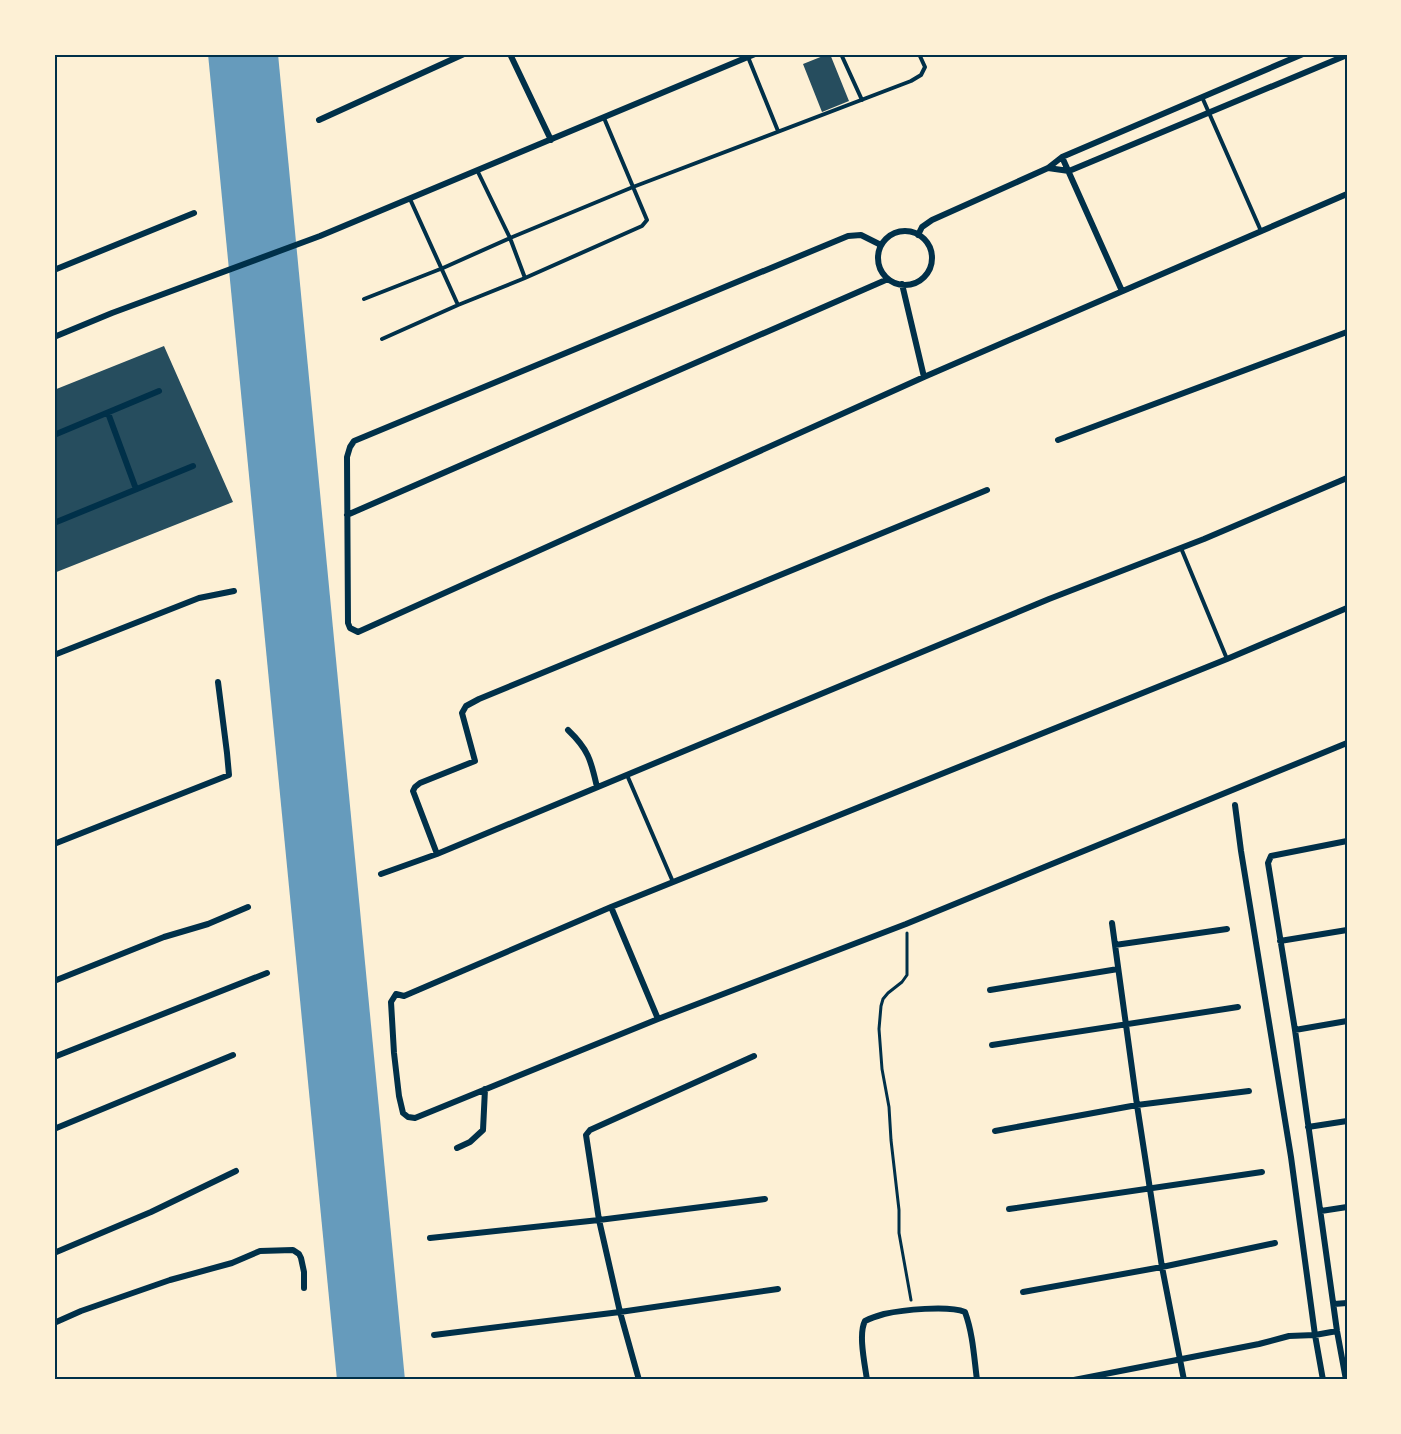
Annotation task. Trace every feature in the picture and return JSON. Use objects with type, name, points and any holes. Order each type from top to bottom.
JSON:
[{"type":"street","points":[[319,120],[464,54]]},
{"type":"street","points":[[510,54],[550,140]]},
{"type":"street","points":[[54,337],[410,200],[755,54]]},
{"type":"street","points":[[918,235],[922,227],[932,220],[1048,168],[1062,157],[1303,54]]},
{"type":"street","points":[[1048,168],[1069,171],[1347,55]]},
{"type":"street","points":[[1062,157],[1122,291]]},
{"type":"street","points":[[881,245],[861,234],[848,236],[354,441],[347,457],[348,623],[350,628],[358,632],[924,377],[1347,194]]},
{"type":"street","points":[[54,270],[194,213]]},
{"type":"street","points":[[900,231],[909,231],[918,235],[928,245],[931,254],[931,263],[926,274],[911,284],[902,284],[888,279],[879,266],[878,257],[881,245],[887,238],[900,231]]},
{"type":"street","points":[[347,515],[888,279]]},
{"type":"street","points":[[902,284],[924,377]]},
{"type":"street","points":[[1058,440],[1347,332]]},
{"type":"street","points":[[54,435],[159,391]]},
{"type":"street","points":[[108,413],[136,489]]},
{"type":"street","points":[[54,523],[193,466]]},
{"type":"street","points":[[381,874],[437,854],[1049,598],[1180,548],[1347,478]]},
{"type":"street","points":[[437,854],[413,792],[420,783],[475,761],[462,713],[466,706],[490,694],[987,490]]},
{"type":"street","points":[[54,655],[199,598],[234,591]]},
{"type":"street","points":[[1347,608],[1227,659],[611,907],[404,996],[396,994],[391,1002],[394,1053],[403,1113],[415,1118],[658,1019],[906,924],[1347,743]]},
{"type":"street","points":[[54,844],[228,775],[218,682]]},
{"type":"street","points":[[568,730],[586,751],[597,788]]},
{"type":"street","points":[[1235,805],[1242,862],[1291,1157],[1323,1380]]},
{"type":"street","points":[[1346,1380],[1268,863],[1271,856],[1347,841]]},
{"type":"street","points":[[54,981],[164,937],[208,924],[248,907]]},
{"type":"street","points":[[611,907],[658,1019]]},
{"type":"street","points":[[1112,923],[1162,1267],[1184,1380]]},
{"type":"street","points":[[1115,945],[1227,930]]},
{"type":"street","points":[[1280,941],[1347,930]]},
{"type":"street","points":[[990,990],[1118,969]]},
{"type":"street","points":[[54,1057],[267,973]]},
{"type":"street","points":[[992,1045],[1238,1007]]},
{"type":"street","points":[[1295,1030],[1347,1021]]},
{"type":"street","points":[[54,1129],[233,1055]]},
{"type":"street","points":[[639,1380],[620,1312],[599,1220],[586,1134],[590,1130],[754,1056]]},
{"type":"street","points":[[457,1148],[470,1142],[483,1130],[485,1089]]},
{"type":"street","points":[[995,1131],[1137,1105],[1249,1091]]},
{"type":"street","points":[[1308,1127],[1347,1121]]},
{"type":"street","points":[[54,1253],[151,1212],[236,1171]]},
{"type":"street","points":[[1009,1209],[1262,1172]]},
{"type":"street","points":[[430,1238],[765,1199]]},
{"type":"street","points":[[1321,1211],[1347,1207]]},
{"type":"street","points":[[1023,1292],[1162,1267],[1275,1243]]},
{"type":"street","points":[[54,1323],[81,1311],[170,1280],[232,1263],[260,1251],[293,1250],[298,1254],[304,1272],[304,1288]]},
{"type":"street","points":[[434,1335],[620,1312],[778,1289]]},
{"type":"street","points":[[1334,1304],[1347,1302]]},
{"type":"street","points":[[867,1380],[862,1328],[865,1321],[882,1315],[913,1310],[947,1309],[965,1312],[971,1334],[977,1380]]},
{"type":"street","points":[[1074,1380],[1259,1344],[1288,1336],[1337,1331]]},
{"type":"lane","points":[[842,54],[862,100]]},
{"type":"lane","points":[[364,299],[633,187],[911,81],[921,75],[925,67],[919,54]]},
{"type":"lane","points":[[748,57],[778,131]]},
{"type":"lane","points":[[1202,97],[1261,231]]},
{"type":"lane","points":[[382,339],[525,278],[645,223],[647,220],[604,117]]},
{"type":"lane","points":[[477,170],[510,238],[525,278]]},
{"type":"lane","points":[[410,200],[458,305]]},
{"type":"lane","points":[[1180,548],[1227,659]]},
{"type":"lane","points":[[627,775],[673,883]]},
{"type":"path","points":[[906,924],[907,975],[883,999],[879,1029],[882,1070],[889,1107],[899,1210],[899,1233],[913,1310]]},
{"type":"water","points":[[208,54],[278,54],[405,1380],[337,1380]]},
{"type":"building","points":[[830,54],[849,101],[822,112],[803,64]]},
{"type":"building","points":[[164,346],[233,502],[54,573],[54,390]]}]
